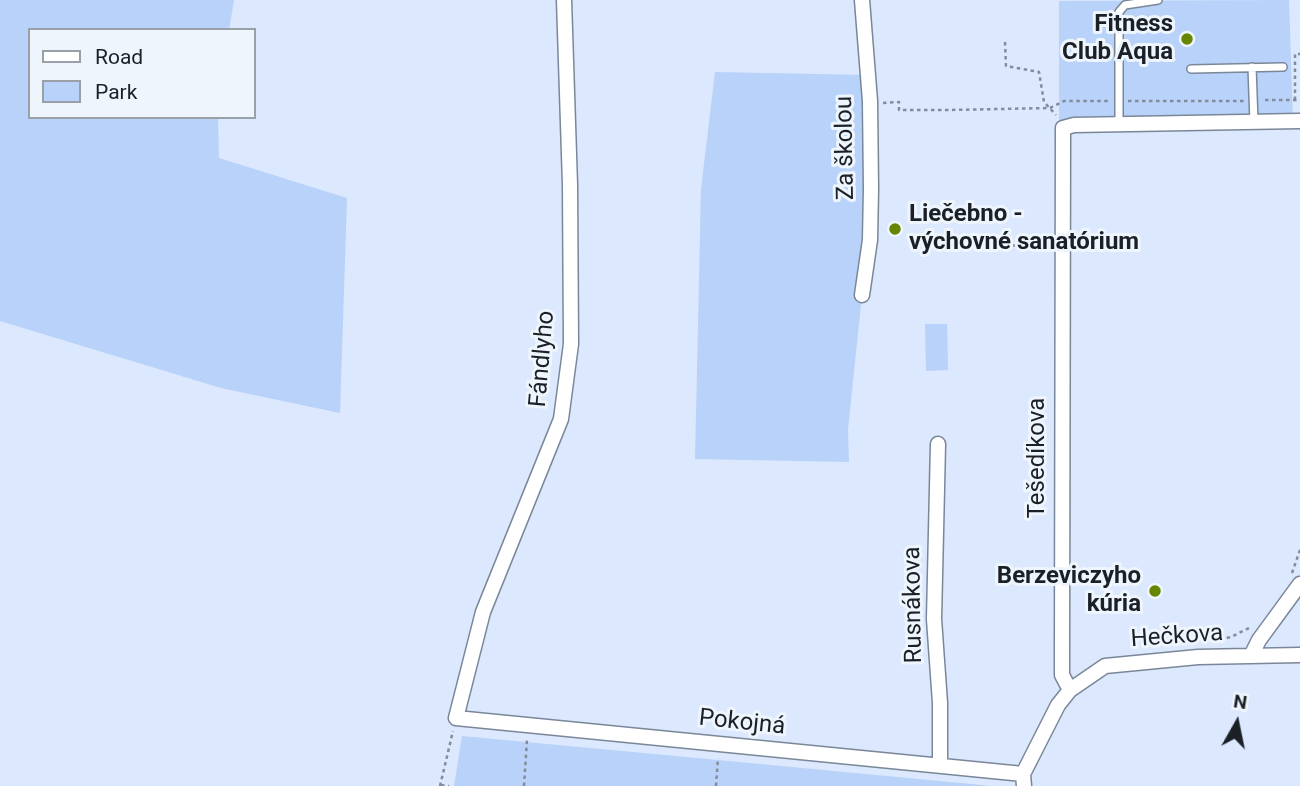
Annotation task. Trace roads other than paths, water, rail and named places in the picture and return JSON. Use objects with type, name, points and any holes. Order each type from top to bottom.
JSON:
[{"type":"street","name":"Fándlyho","points":[[456,718],[483,612],[561,419],[571,344],[570,185],[564,0]]},
{"type":"street","name":"Za školou","points":[[862,0],[870,103],[870,240],[862,295]]},
{"type":"street","points":[[1119,124],[1300,121]]},
{"type":"street","name":"Tešedíkova","points":[[1070,690],[1062,675],[1063,128],[1074,125],[1119,124]]},
{"type":"street","name":"Rusnákova","points":[[938,444],[934,619],[940,703],[940,765]]},
{"type":"street","name":"Hečkova","points":[[1070,690],[1105,666],[1198,657],[1251,656],[1296,579]]},
{"type":"street","points":[[1251,656],[1300,655]]},
{"type":"street","points":[[1024,780],[1058,705],[1070,690]]},
{"type":"street","name":"Pokojná","points":[[456,718],[940,765],[1024,780]]},
{"type":"lane","points":[[1119,124],[1119,12],[1125,5],[1158,0]]},
{"type":"lane","points":[[1191,69],[1283,66]]},
{"type":"lane","points":[[1252,68],[1254,122]]},
{"type":"place","name":"Fitness Club Aqua","points":[[1187,39]]},
{"type":"place","name":"Liečebno - výchovné sanatórium","points":[[895,229]]},
{"type":"place","name":"Berzeviczyho kúria","points":[[1155,591]]}]
